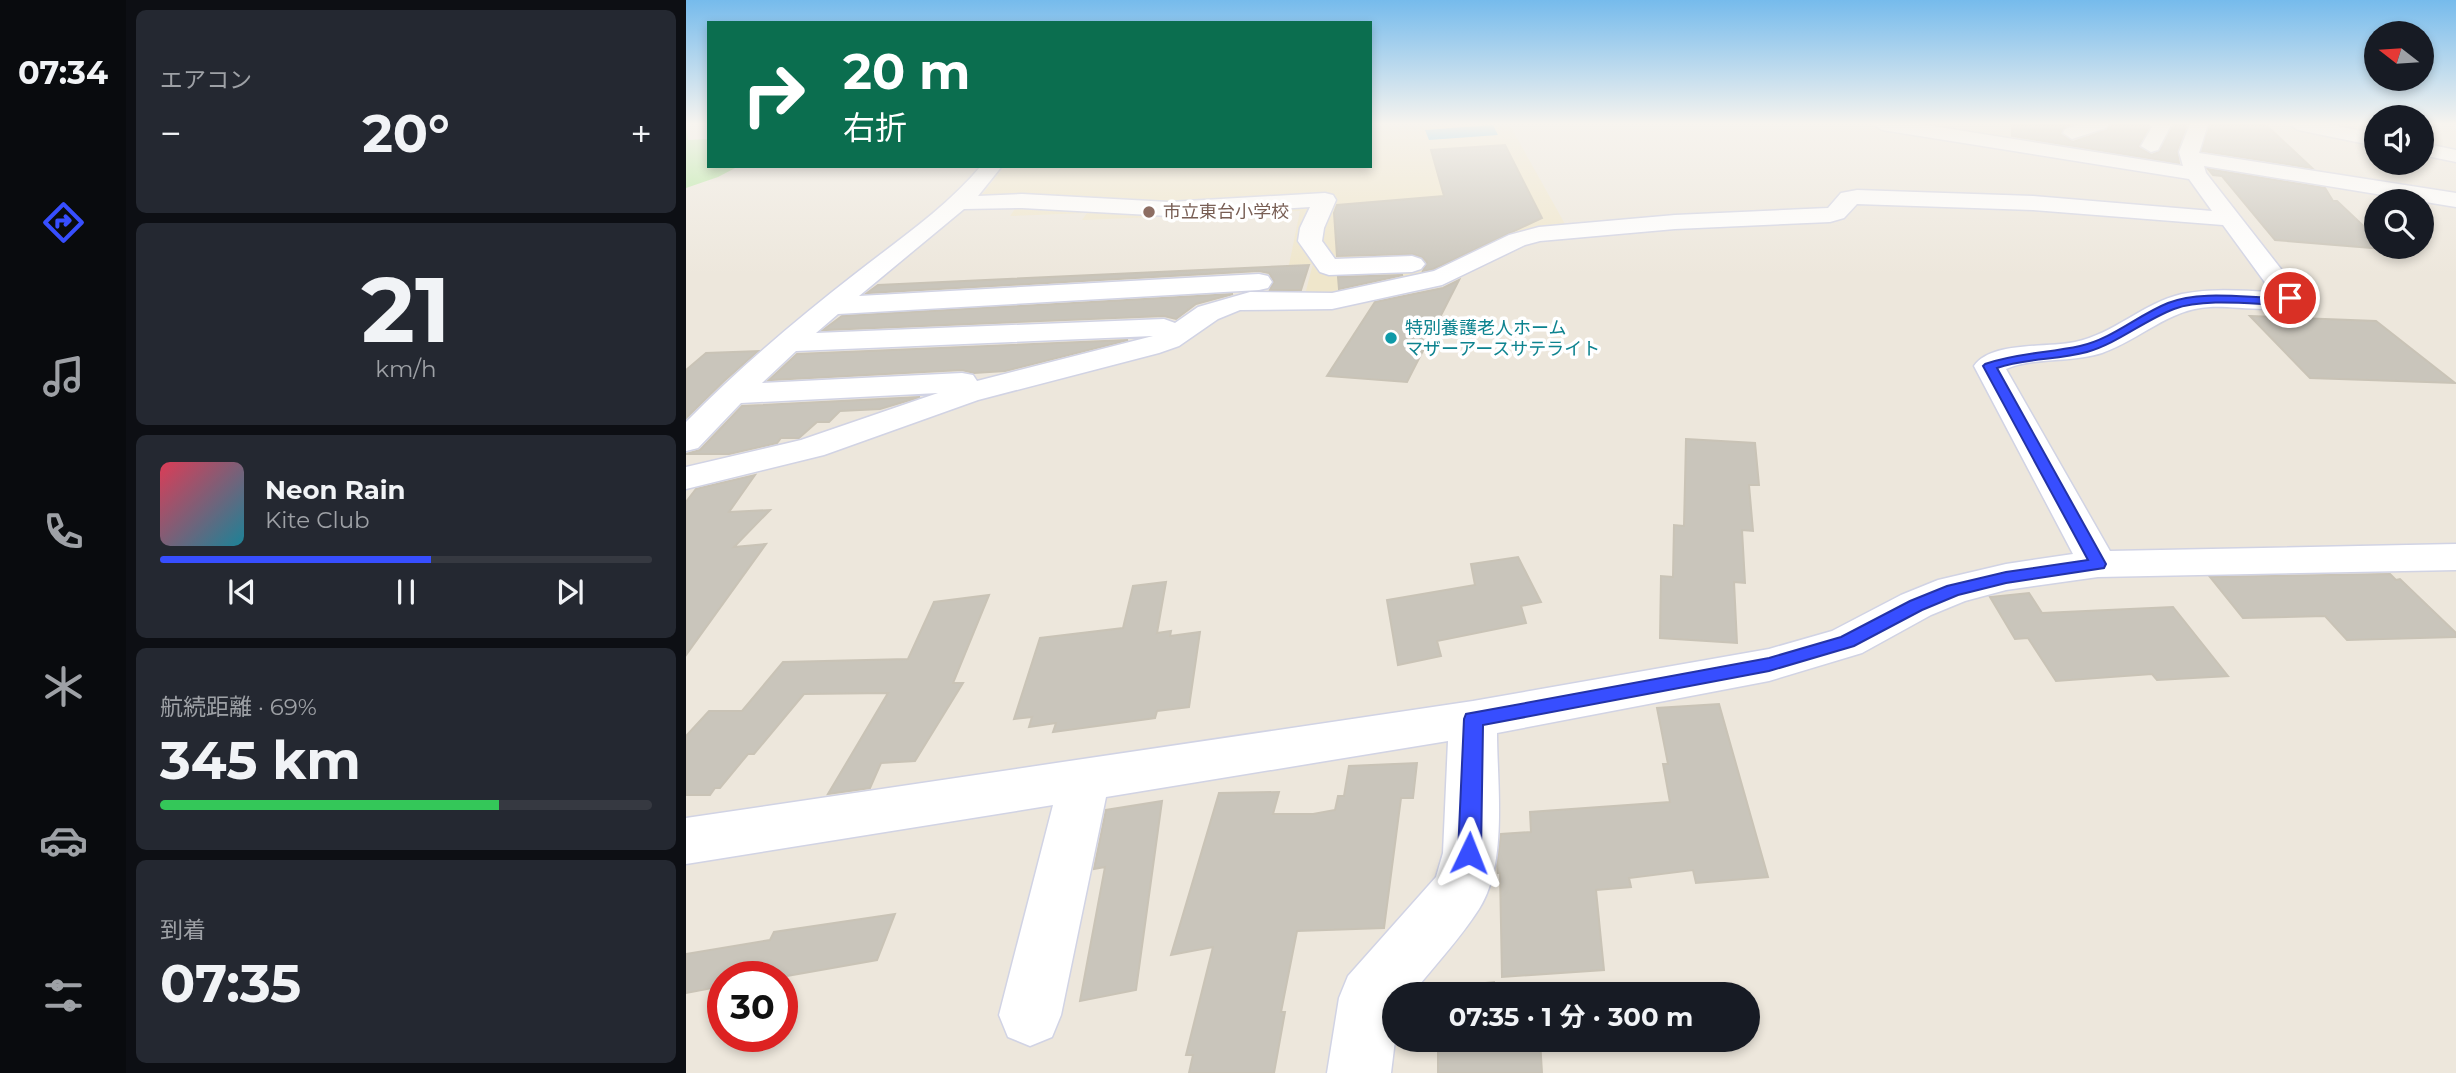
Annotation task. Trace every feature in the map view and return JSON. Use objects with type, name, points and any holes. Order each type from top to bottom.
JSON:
[{"type":"street","points":[[686,441],[730,394],[831,306],[968,195],[985,174]]},
{"type":"street","points":[[2098,564],[1989,366],[2013,358],[2081,350],[2105,342],[2173,305],[2203,301],[2282,301],[2290,298],[2201,174]]},
{"type":"street","points":[[2280,174],[2456,200]]},
{"type":"street","points":[[686,478],[811,448],[967,393],[1149,347],[1169,340],[1208,313],[1232,304],[1262,300],[1332,301],[1451,273],[1528,236],[1675,222],[1830,215],[1836,213],[1849,198],[1857,197],[2033,203],[2231,219]]},
{"type":"street","points":[[958,203],[1022,201],[1169,209],[1325,200],[1311,224],[1308,237],[1315,254],[1329,267],[1422,263],[1451,273]]},
{"type":"street","points":[[831,306],[1268,281],[1262,300]]},
{"type":"street","points":[[788,343],[1190,326]]},
{"type":"street","points":[[730,394],[1024,379]]},
{"type":"street","points":[[686,841],[1473,719],[1769,665],[1847,642],[1916,605],[1953,590],[2006,577],[2098,564],[2456,557]]},
{"type":"street","points":[[1359,1073],[1370,998],[1460,890],[1469,853],[1473,719]]},
{"type":"street","points":[[1030,1014],[1084,780]]},
{"type":"shaded area","name":"市立東台小学校","points":[[998,174],[1537,174],[1565,224],[1435,275],[1304,298],[1313,264],[1289,265],[1300,211],[1082,220],[1087,213],[1010,216],[1015,209],[964,210]]},
{"type":"green space","points":[[686,174],[724,174],[718,177],[686,188]]},
{"type":"building","points":[[1438,174],[1520,174],[1542,218],[1433,269],[1423,271],[1427,262],[1413,254],[1337,256],[1334,213],[1337,205],[1444,196]]},
{"type":"building","points":[[2212,174],[2239,174],[2325,188],[2333,201],[2337,201],[2364,226],[2364,247],[2275,240],[2222,176]]},
{"type":"building","points":[[1309,265],[1301,290],[1270,290],[1274,281],[1269,273],[1259,271],[867,293],[878,285]]},
{"type":"building","points":[[1403,275],[1339,289],[1338,277]]},
{"type":"building","name":"特別養護老人ホーム マザーアースサテライト","points":[[1459,280],[1407,382],[1327,376],[1375,302],[1443,288]]},
{"type":"building","points":[[1233,294],[1196,304],[1176,319],[1164,316],[823,330],[842,316]]},
{"type":"building","points":[[2250,316],[2376,321],[2455,383],[2310,378]]},
{"type":"building","points":[[1128,340],[1005,371],[974,373],[962,370],[769,380],[797,354]]},
{"type":"building","points":[[758,351],[686,418],[686,370],[706,353]]},
{"type":"building","points":[[920,397],[880,409],[840,411],[829,422],[817,422],[799,438],[781,438],[777,443],[729,454],[686,454],[700,450],[742,406]]},
{"type":"building","points":[[1686,439],[1755,443],[1759,485],[1749,485],[1753,531],[1742,530],[1745,583],[1734,582],[1737,643],[1660,638],[1661,576],[1673,577],[1674,525],[1684,526]]},
{"type":"building","points":[[755,475],[729,512],[770,510],[734,547],[766,544],[686,655],[686,502],[696,489]]},
{"type":"building","points":[[1518,557],[1541,602],[1521,606],[1526,623],[1437,641],[1441,656],[1398,665],[1387,600],[1475,585],[1471,564]]},
{"type":"building","points":[[2390,574],[2396,580],[2400,579],[2456,633],[2456,637],[2347,640],[2325,616],[2243,618],[2210,577]]},
{"type":"building","points":[[1166,582],[1157,633],[1171,631],[1170,636],[1200,632],[1189,707],[1157,711],[1155,718],[1053,732],[1056,723],[1029,727],[1032,717],[1014,719],[1040,638],[1123,628],[1133,586]]},
{"type":"building","points":[[2029,593],[2042,613],[2173,607],[2228,676],[2157,680],[2152,674],[2056,681],[2028,638],[2015,639],[1990,597]]},
{"type":"building","points":[[989,595],[953,683],[963,683],[915,761],[881,763],[870,788],[828,794],[888,693],[804,694],[754,754],[748,754],[720,788],[715,788],[710,795],[686,795],[686,736],[709,711],[742,711],[783,662],[908,659],[934,602]]},
{"type":"building","points":[[1719,704],[1768,877],[1696,883],[1693,870],[1629,878],[1631,887],[1596,890],[1604,970],[1502,977],[1500,873],[1497,865],[1501,834],[1531,832],[1530,812],[1670,802],[1663,764],[1668,764],[1657,708]]},
{"type":"building","points":[[1417,763],[1413,798],[1401,798],[1384,928],[1297,931],[1281,1012],[1285,1012],[1274,1073],[1189,1073],[1193,1055],[1186,1055],[1213,947],[1171,955],[1219,793],[1279,792],[1273,814],[1313,814],[1335,810],[1338,796],[1344,796],[1349,766]]},
{"type":"building","points":[[1162,801],[1136,990],[1080,1001],[1105,867],[1094,869],[1106,810]]},
{"type":"building","points":[[895,914],[877,960],[798,974],[798,961],[707,961],[707,989],[686,993],[686,954],[770,940],[774,932]]},
{"type":"building","points":[[1438,1052],[1541,1052],[1542,1073],[1438,1073]]},
{"type":"place","name":"市立東台小学校","points":[[1149,212]]},
{"type":"place","name":"特別養護老人ホーム マザーアースサテライト","points":[[1391,338]]},
{"type":"route","points":[[1469,853],[1473,719],[1769,665],[1847,642],[1916,605],[1953,590],[2006,577],[2098,564],[1989,366],[2013,358],[2081,350],[2105,342],[2173,305],[2242,299],[2282,301],[2290,298]]}]
